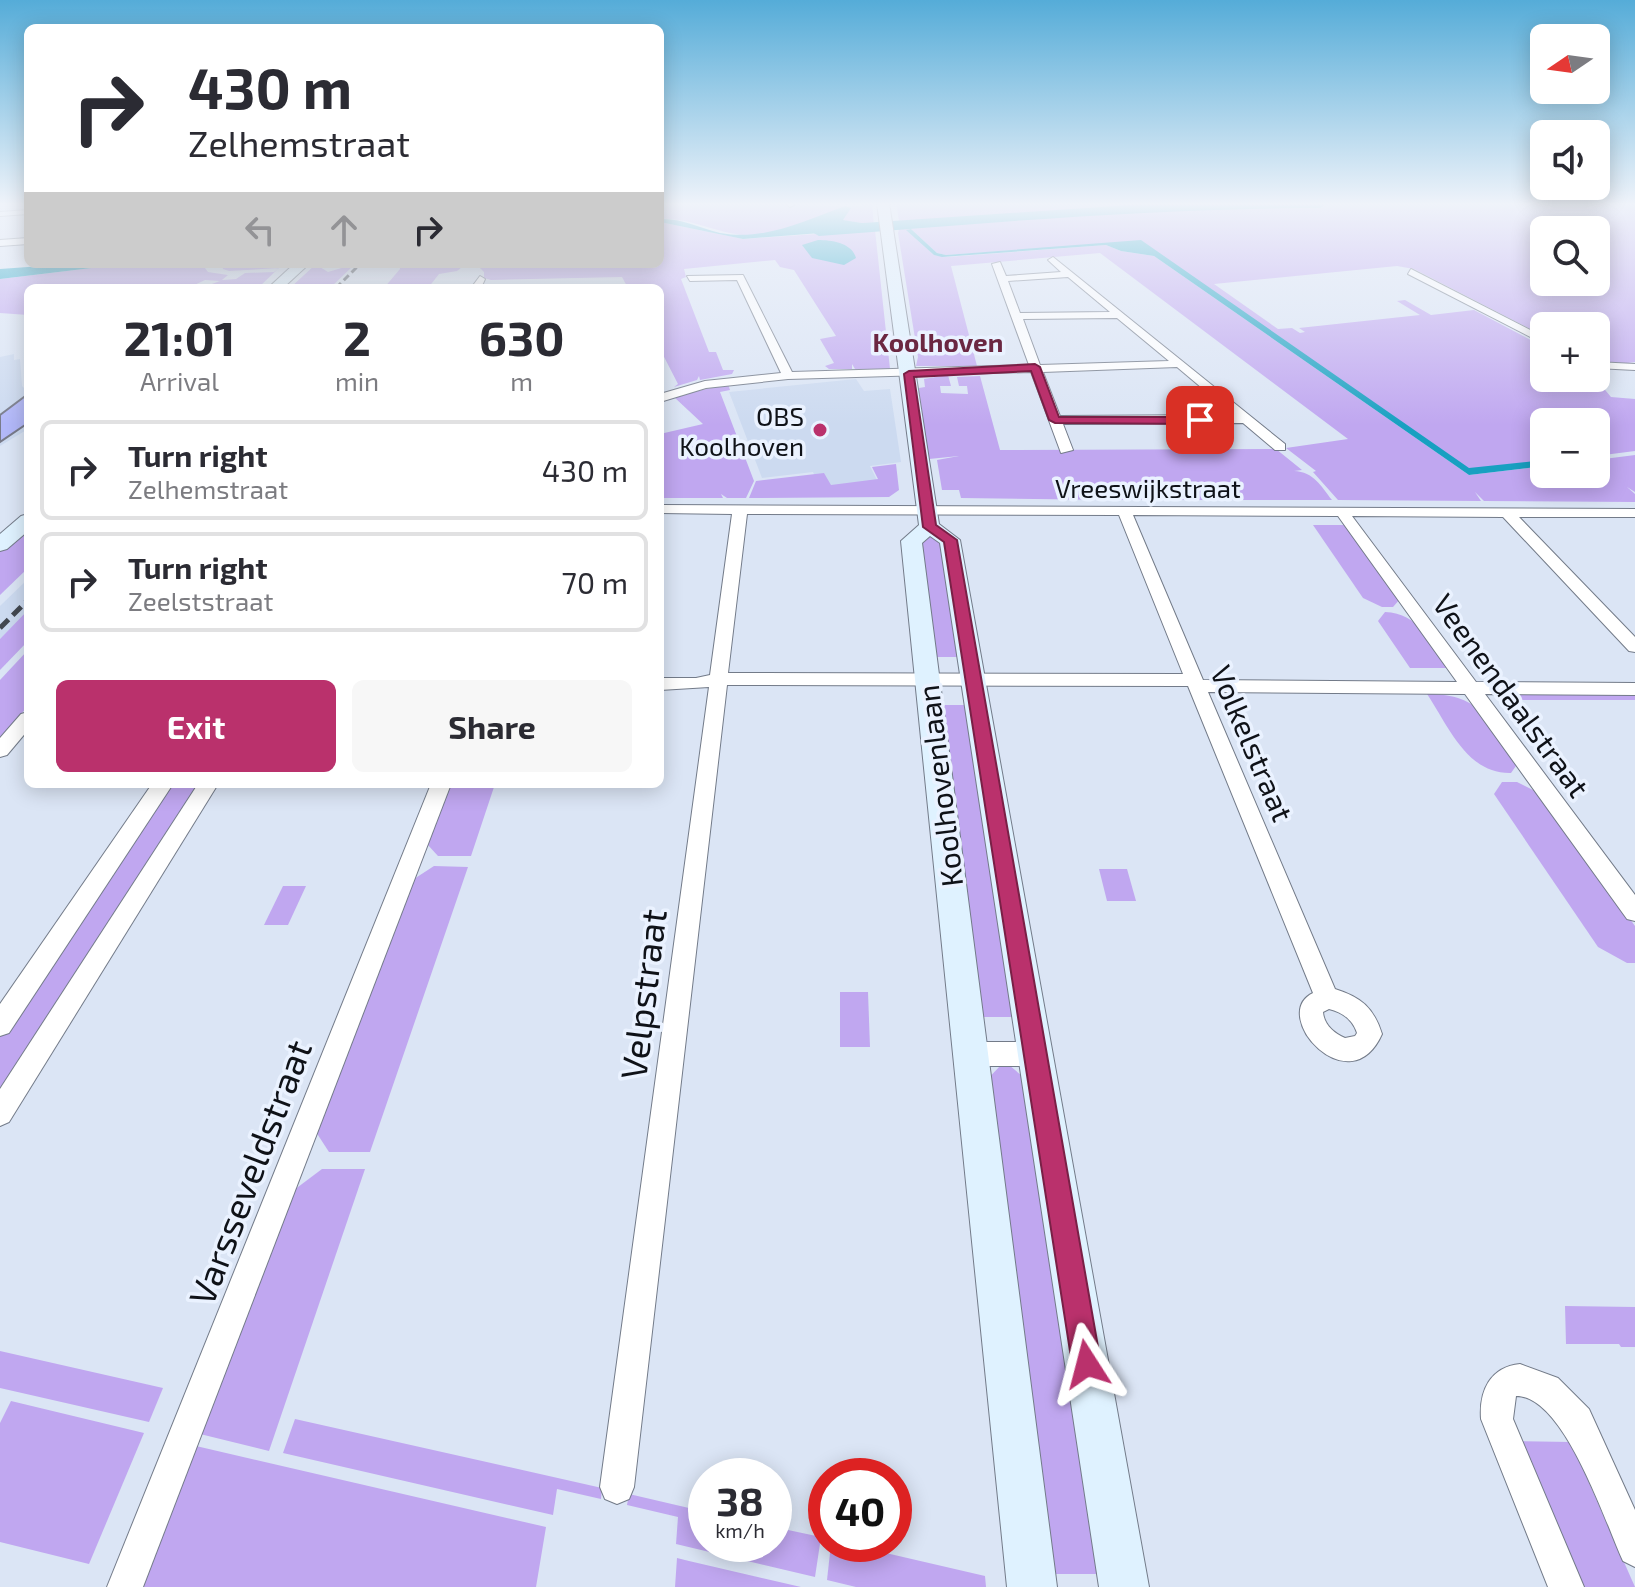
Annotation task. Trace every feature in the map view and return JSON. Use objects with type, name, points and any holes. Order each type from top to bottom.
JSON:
[{"type":"street","points":[[690,278],[737,277]]},
{"type":"street","points":[[740,277],[788,376]]},
{"type":"street","points":[[894,277],[928,519]]},
{"type":"street","points":[[1028,277],[1002,279],[1066,450]]},
{"type":"street","points":[[1073,277],[1280,447]]},
{"type":"street","points":[[1421,277],[1530,334]]},
{"type":"street","points":[[1016,316],[1119,315]]},
{"type":"street","points":[[664,397],[697,386],[788,376],[1179,364]]},
{"type":"street","points":[[1610,366],[1635,367]]},
{"type":"street","points":[[1055,420],[1245,419]]},
{"type":"street","name":"Vreeswijkstraat","points":[[664,509],[928,519],[1124,511],[1635,513]]},
{"type":"street","name":"Velpstraat","points":[[617,1487],[740,510]]},
{"type":"street","name":"Volkelstraat","points":[[1124,511],[1327,998]]},
{"type":"street","name":"Veenendaalstraat","points":[[1342,512],[1635,912]]},
{"type":"street","points":[[1506,512],[1635,647]]},
{"type":"street","points":[[0,545],[17,518]]},
{"type":"street","name":"Koolhovenlaan","points":[[1032,1587],[911,541],[928,519],[950,540],[1124,1587]]},
{"type":"street","points":[[664,684],[696,684],[717,679],[1635,689]]},
{"type":"street","points":[[0,750],[24,723]]},
{"type":"street","points":[[0,1025],[160,788]]},
{"type":"street","points":[[0,1113],[205,788]]},
{"type":"street","name":"Varsseveldstraat","points":[[125,1587],[439,788]]},
{"type":"street","points":[[971,1054],[1036,1054]]},
{"type":"street","points":[[1566,1587],[1497,1419],[1494,1404],[1497,1392],[1504,1383],[1515,1380],[1541,1386],[1567,1407],[1577,1421],[1635,1549]]},
{"type":"shaded area","points":[[226,277],[222,280],[270,277],[262,284],[212,284],[220,281],[205,280],[196,284],[24,284],[24,315],[0,313],[0,279]]},
{"type":"shaded area","points":[[302,277],[341,277],[334,284],[294,284]]},
{"type":"shaded area","points":[[393,277],[437,277],[431,284],[387,284]]},
{"type":"shaded area","points":[[484,277],[619,277],[491,280]]},
{"type":"shaded area","points":[[622,277],[686,277],[681,279],[709,352],[716,352],[723,370],[734,370],[732,374],[700,380],[699,376],[697,380],[674,387],[678,384],[664,357],[664,284],[626,284]]},
{"type":"shaded area","points":[[798,277],[880,277],[890,369],[855,369],[852,364],[852,369],[829,369],[825,366],[834,363],[820,339],[836,336]]},
{"type":"shaded area","points":[[905,277],[954,277],[977,366],[916,366],[918,357]]},
{"type":"shaded area","points":[[1132,277],[1184,277],[1469,475],[1530,468],[1530,488],[1610,488],[1610,458],[1635,455],[1635,492],[1627,487],[1635,494],[1635,502],[1484,501],[1475,492],[1481,501],[1338,500],[1313,472],[1316,471],[1286,448],[1348,439]]},
{"type":"shaded area","points":[[1192,277],[1285,277],[1214,284],[1278,329],[1292,328],[1300,333],[1305,332],[1299,328],[1420,315],[1397,301],[1405,300],[1431,315],[1474,310],[1530,340],[1530,392],[1607,392],[1611,397],[1635,399],[1635,451],[1610,454],[1610,408],[1530,408],[1530,465],[1467,473]]},
{"type":"shaded area","points":[[1430,277],[1530,277],[1530,296],[1610,296],[1610,277],[1635,277],[1635,362],[1610,365],[1610,312],[1530,312],[1530,329]]},
{"type":"shaded area","points":[[14,354],[14,360],[20,359],[24,431],[0,446],[0,357]]},
{"type":"shaded area","points":[[948,375],[951,386],[940,386],[941,393],[968,394],[967,386],[959,386],[957,377],[980,376],[1000,450],[1276,449],[1302,470],[1294,471],[1312,477],[1332,500],[1113,500],[1114,489],[1110,500],[961,498],[959,490],[942,490],[937,460],[959,456],[929,459],[934,489],[931,489],[918,402],[919,388],[925,387],[924,379]]},
{"type":"shaded area","name":"OBS Koolhoven","points":[[856,379],[864,391],[890,389],[901,462],[870,466],[877,480],[820,487],[813,472],[762,478],[729,392]]},
{"type":"shaded area","points":[[728,384],[730,390],[720,392],[754,481],[746,498],[727,498],[721,494],[723,498],[664,498],[664,433],[703,424],[674,397],[668,398]]},
{"type":"shaded area","points":[[896,464],[899,490],[889,497],[749,498],[756,481],[824,473],[831,485],[878,479],[872,467]]},
{"type":"shaded area","points":[[1313,525],[1347,525],[1400,599],[1393,607],[1382,607],[1363,598]]},
{"type":"shaded area","points":[[24,528],[24,572],[0,595],[0,549]]},
{"type":"shaded area","points":[[927,534],[946,541],[965,657],[929,657],[916,541]]},
{"type":"shaded area","points":[[24,583],[24,614],[0,639],[0,606]]},
{"type":"shaded area","points":[[1385,612],[1397,614],[1416,624],[1449,668],[1410,668],[1378,621]]},
{"type":"shaded area","points":[[24,614],[24,645],[0,670],[0,639]]},
{"type":"shaded area","points":[[24,654],[24,711],[0,738],[0,680]]},
{"type":"shaded area","points":[[1427,694],[1461,699],[1483,713],[1518,763],[1511,773],[1482,766],[1471,757],[1452,734]]},
{"type":"shaded area","points":[[1504,695],[1635,695],[1635,700],[1508,700]]},
{"type":"shaded area","points":[[935,705],[972,705],[1023,1017],[973,1017]]},
{"type":"shaded area","points":[[1502,782],[1517,782],[1539,793],[1635,926],[1635,963],[1627,963],[1598,947],[1494,794]]},
{"type":"shaded area","points":[[167,788],[200,788],[0,1103],[0,1037]]},
{"type":"shaded area","points":[[448,788],[494,788],[471,856],[438,856],[427,844]]},
{"type":"shaded area","points":[[434,866],[468,867],[370,1152],[329,1152],[316,1132],[414,879]]},
{"type":"shaded area","points":[[1099,869],[1127,869],[1136,901],[1107,901]]},
{"type":"shaded area","points":[[283,886],[306,886],[288,925],[264,925]]},
{"type":"shaded area","points":[[840,992],[868,992],[870,1047],[840,1047]]},
{"type":"shaded area","points":[[1001,1065],[1009,1065],[1034,1086],[1111,1574],[1040,1574],[981,1086]]},
{"type":"shaded area","points":[[322,1169],[365,1169],[269,1451],[200,1434],[294,1190]]},
{"type":"shaded area","points":[[1565,1306],[1635,1307],[1635,1347],[1566,1344]]},
{"type":"shaded area","points":[[0,1351],[163,1388],[149,1422],[0,1388]]},
{"type":"shaded area","points":[[11,1401],[144,1433],[89,1564],[0,1542],[0,1423]]},
{"type":"shaded area","points":[[295,1419],[602,1488],[601,1499],[557,1489],[553,1515],[283,1453]]},
{"type":"shaded area","points":[[1515,1441],[1571,1442],[1635,1587],[1576,1587]]},
{"type":"shaded area","points":[[196,1446],[546,1527],[536,1587],[141,1587]]},
{"type":"shaded area","points":[[629,1494],[688,1508],[688,1547],[676,1544],[678,1517],[627,1505]]},
{"type":"shaded area","points":[[792,1531],[808,1534],[808,1562],[817,1562],[815,1577],[752,1562],[792,1562]]},
{"type":"shaded area","points":[[677,1558],[801,1587],[675,1587]]},
{"type":"shaded area","points":[[912,1559],[985,1576],[986,1587],[856,1587],[827,1580],[829,1562],[912,1562]]},
{"type":"water","points":[[1184,277],[1194,277],[1469,468],[1530,461],[1530,468],[1469,475]]},
{"type":"building","points":[[24,397],[24,426],[0,442],[0,415]]},
{"type":"railway","points":[[340,284],[347,277]]},
{"type":"railway","points":[[0,628],[24,604]]},
{"type":"place","name":"OBS Koolhoven","points":[[820,430]]},
{"type":"district","name":"Koolhoven","points":[[938,341]]},
{"type":"route","points":[[1087,1364],[950,540],[929,527],[909,374],[1035,367],[1055,420],[1200,420]]}]
